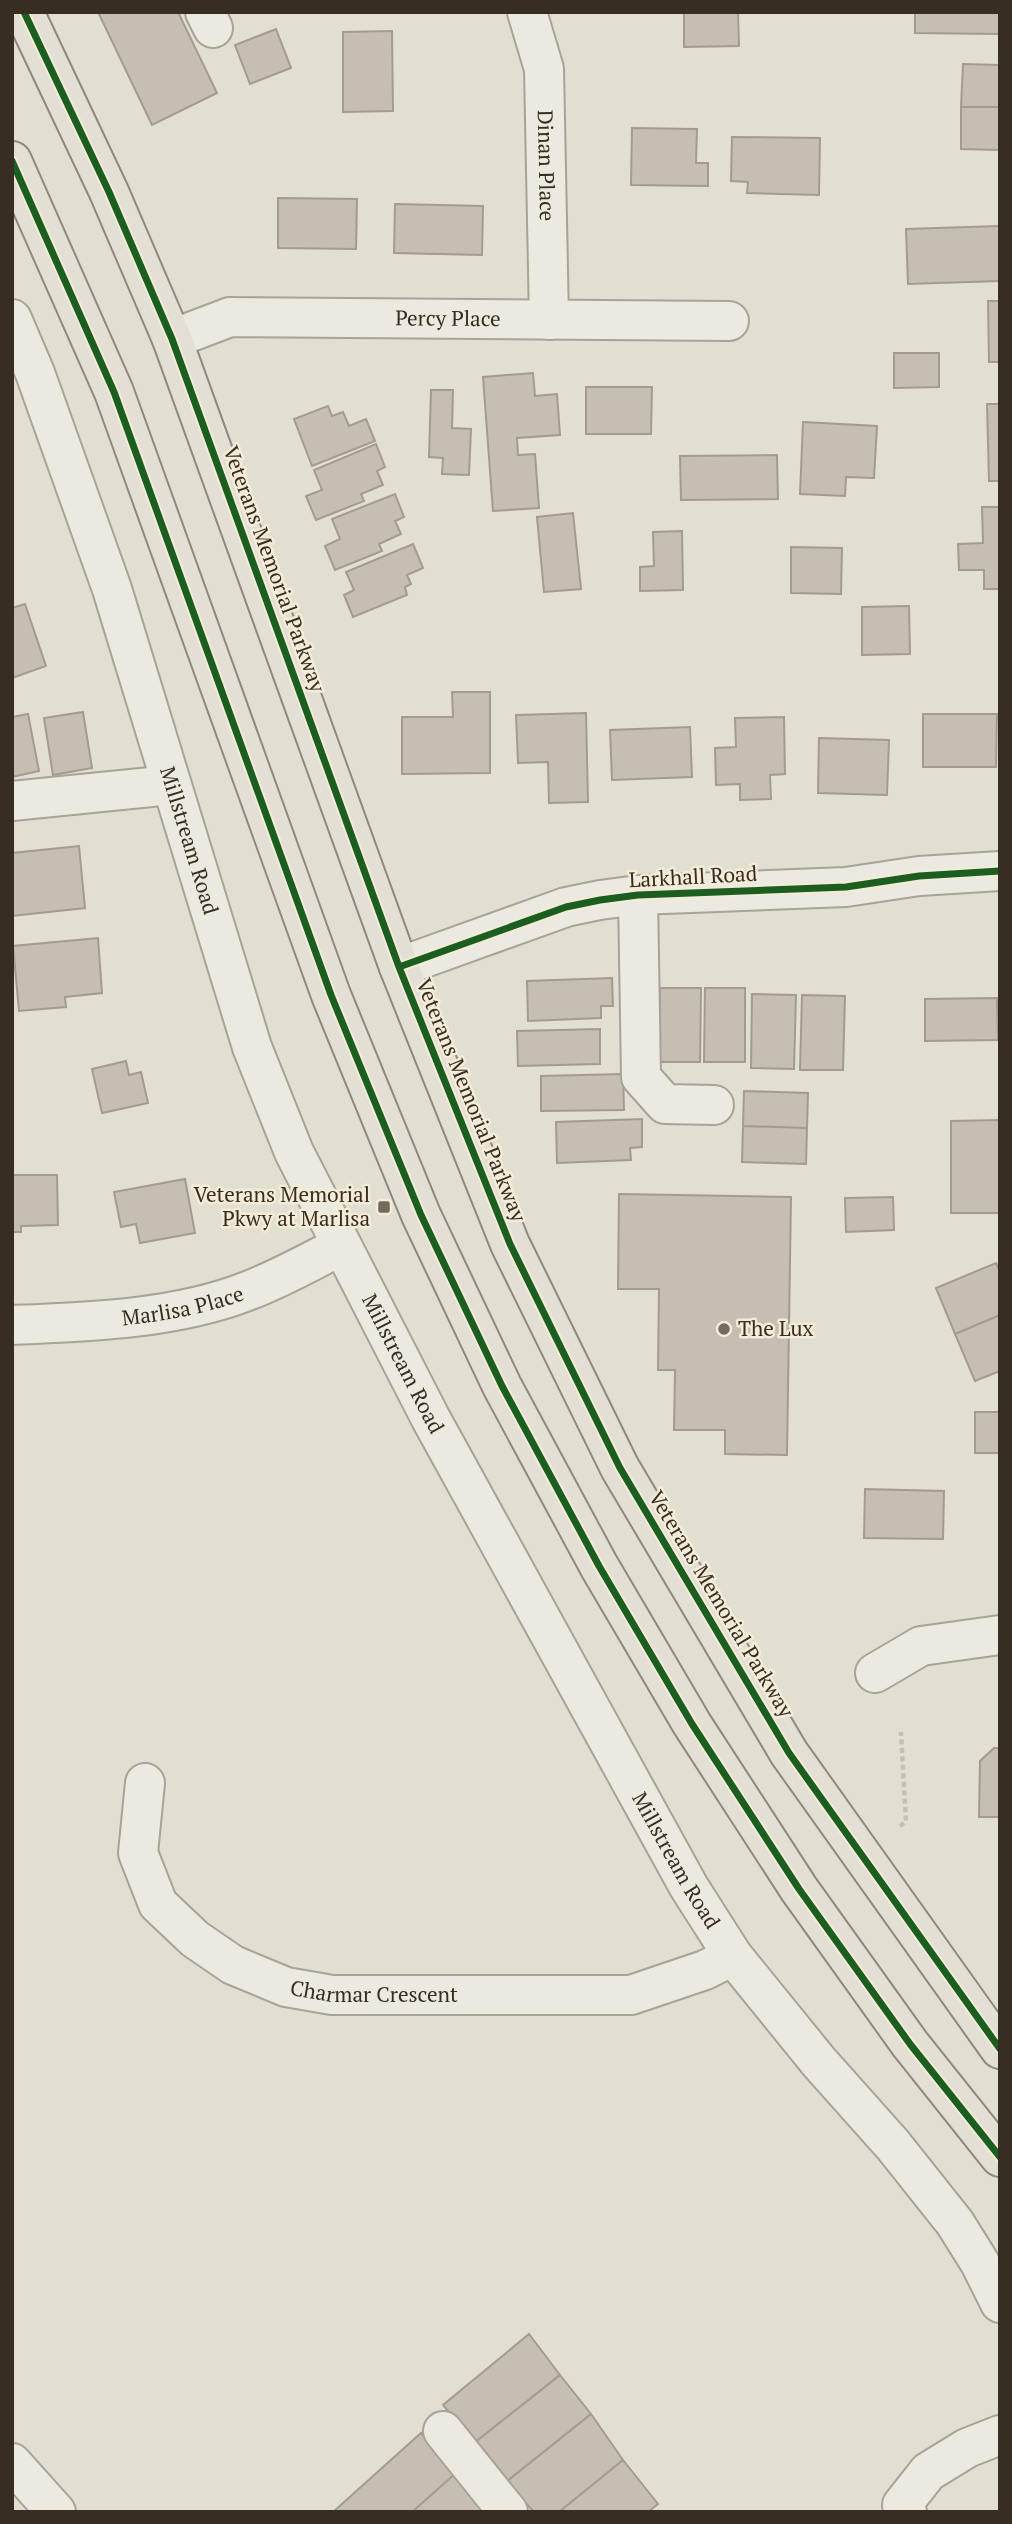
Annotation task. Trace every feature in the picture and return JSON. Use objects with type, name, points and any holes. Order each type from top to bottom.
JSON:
[{"type":"main road","name":"Veterans Memorial Parkway","points":[[24,12],[109,192],[172,339],[399,967],[510,1244],[620,1468],[789,1753],[1000,2049]]},
{"type":"main road","points":[[12,161],[114,392],[331,995],[421,1215],[502,1386],[599,1566],[692,1724],[799,1889],[910,2044],[1000,2157]]},
{"type":"street","name":"Dinan Place","points":[[527,12],[544,69],[549,320]]},
{"type":"street","name":"Percy Place","points":[[172,339],[230,317],[729,321]]},
{"type":"street","name":"Millstream Road","points":[[12,319],[44,396],[112,589],[252,1047],[294,1152],[438,1431],[689,1887],[733,1956],[955,2224],[980,2263],[1000,2303]]},
{"type":"street","points":[[12,801],[171,785]]},
{"type":"street","name":"Larkhall Road","points":[[399,967],[566,907],[638,895],[846,887],[919,877],[1000,871]]},
{"type":"street","points":[[638,895],[640,1077],[665,1104],[714,1105]]},
{"type":"street","name":"Marlisa Place","points":[[12,1325],[107,1321],[209,1303],[249,1290],[341,1246]]},
{"type":"street","points":[[875,1673],[921,1646],[1000,1635]]},
{"type":"street","name":"Charmar Crescent","points":[[145,1783],[138,1853],[158,1904],[195,1939],[233,1965],[286,1987],[331,1995],[631,1995],[705,1970],[733,1956]]},
{"type":"street","points":[[443,2431],[508,2512]]},
{"type":"street","points":[[907,2512],[902,2505],[928,2472],[967,2448],[1000,2435]]},
{"type":"street","points":[[12,2463],[56,2512]]},
{"type":"path","points":[[900,1826],[906,1822],[901,1732]]},
{"type":"building","points":[[98,12],[178,12],[217,93],[152,125]]},
{"type":"building","points":[[684,12],[738,12],[739,46],[684,47]]},
{"type":"building","points":[[915,12],[1000,12],[1000,34],[915,33]]},
{"type":"building","points":[[276,29],[291,68],[250,84],[235,45]]},
{"type":"building","points":[[392,31],[393,111],[343,112],[343,32]]},
{"type":"building","points":[[963,64],[1000,65],[1000,107],[961,107]]},
{"type":"building","points":[[961,107],[1000,107],[1000,150],[961,149]]},
{"type":"building","points":[[632,128],[697,129],[696,163],[708,163],[708,186],[631,185]]},
{"type":"building","points":[[732,137],[820,138],[819,195],[747,193],[748,182],[731,181]]},
{"type":"building","points":[[278,198],[357,199],[356,249],[278,248]]},
{"type":"building","points":[[395,204],[483,206],[482,255],[394,253]]},
{"type":"building","points":[[999,226],[1000,281],[908,284],[906,229]]},
{"type":"building","points":[[988,301],[1000,301],[1000,362],[989,362]]},
{"type":"building","points":[[894,353],[939,353],[939,387],[894,388]]},
{"type":"building","points":[[533,373],[535,396],[557,394],[560,435],[517,438],[518,455],[535,454],[539,508],[493,511],[483,377]]},
{"type":"building","points":[[586,387],[652,387],[651,434],[586,434]]},
{"type":"building","points":[[431,390],[453,390],[452,428],[471,429],[469,475],[442,474],[443,458],[429,457]]},
{"type":"building","points":[[987,404],[1000,404],[1000,481],[989,481]]},
{"type":"building","points":[[328,406],[332,416],[343,412],[349,426],[366,419],[375,441],[312,466],[294,419]]},
{"type":"building","points":[[803,422],[877,426],[874,478],[846,477],[845,496],[800,494]]},
{"type":"building","points":[[376,444],[385,467],[377,471],[383,485],[361,494],[364,501],[316,520],[306,496],[322,490],[314,470]]},
{"type":"building","points":[[777,455],[778,499],[681,500],[680,456]]},
{"type":"building","points":[[395,494],[404,517],[395,521],[401,534],[379,544],[382,551],[335,570],[325,546],[340,539],[332,519]]},
{"type":"building","points":[[982,507],[1000,507],[1000,589],[984,589],[984,570],[959,570],[958,544],[983,543]]},
{"type":"building","points":[[573,513],[581,589],[544,592],[537,517]]},
{"type":"building","points":[[682,531],[683,590],[640,591],[640,567],[654,566],[653,532]]},
{"type":"building","points":[[413,544],[423,568],[407,575],[411,584],[405,587],[407,595],[353,617],[344,595],[354,590],[346,572]]},
{"type":"building","points":[[791,547],[842,548],[841,594],[791,593]]},
{"type":"building","points":[[25,604],[46,666],[12,678],[12,608]]},
{"type":"building","points":[[909,606],[910,654],[862,655],[862,607]]},
{"type":"building","points":[[452,692],[490,692],[490,773],[402,774],[402,717],[453,717]]},
{"type":"building","points":[[83,712],[92,768],[53,775],[44,718]]},
{"type":"building","points":[[586,713],[588,802],[549,803],[548,762],[518,763],[516,715]]},
{"type":"building","points":[[28,714],[39,771],[12,777],[12,717]]},
{"type":"building","points":[[923,714],[997,714],[996,767],[923,767]]},
{"type":"building","points":[[784,717],[785,774],[770,775],[771,799],[740,800],[740,784],[716,785],[715,748],[736,747],[735,718]]},
{"type":"building","points":[[690,727],[692,777],[612,780],[610,730]]},
{"type":"building","points":[[819,738],[889,740],[887,795],[818,793]]},
{"type":"building","points":[[79,846],[85,908],[12,916],[12,853]]},
{"type":"building","points":[[98,938],[102,993],[65,997],[66,1007],[19,1011],[13,946]]},
{"type":"building","points":[[612,978],[613,1006],[601,1006],[601,1018],[528,1021],[527,981]]},
{"type":"building","points":[[660,988],[701,988],[700,1062],[660,1062]]},
{"type":"building","points":[[705,988],[745,988],[745,1062],[704,1062]]},
{"type":"building","points":[[752,994],[796,995],[794,1069],[751,1068]]},
{"type":"building","points":[[802,995],[845,996],[843,1070],[800,1070]]},
{"type":"building","points":[[997,998],[998,1040],[925,1041],[925,999]]},
{"type":"building","points":[[600,1029],[600,1064],[518,1066],[517,1031]]},
{"type":"building","points":[[126,1061],[129,1075],[141,1072],[148,1103],[102,1113],[92,1069]]},
{"type":"building","points":[[623,1074],[624,1110],[541,1111],[541,1076]]},
{"type":"building","points":[[744,1091],[808,1093],[807,1128],[743,1126]]},
{"type":"building","points":[[642,1119],[642,1147],[630,1148],[631,1160],[557,1163],[556,1122]]},
{"type":"building","points":[[1000,1120],[1000,1213],[951,1213],[951,1121]]},
{"type":"building","points":[[743,1126],[807,1128],[806,1164],[742,1162]]},
{"type":"building","points":[[12,1175],[57,1175],[58,1225],[21,1226],[21,1232],[12,1232]]},
{"type":"building","points":[[185,1179],[195,1233],[140,1243],[136,1224],[121,1227],[114,1192]]},
{"type":"building","name":"The Lux","points":[[619,1194],[791,1197],[787,1455],[725,1454],[725,1430],[674,1430],[675,1370],[658,1370],[659,1289],[618,1289]]},
{"type":"building","points":[[893,1197],[894,1230],[846,1232],[845,1198]]},
{"type":"building","points":[[996,1263],[1000,1272],[1000,1315],[955,1334],[936,1288]]},
{"type":"building","points":[[1000,1315],[1000,1371],[975,1381],[955,1334]]},
{"type":"building","points":[[975,1412],[1000,1412],[1000,1453],[975,1453]]},
{"type":"building","points":[[865,1489],[944,1491],[943,1539],[864,1538]]},
{"type":"building","points":[[994,1748],[1000,1748],[1000,1817],[979,1817],[980,1761]]},
{"type":"building","points":[[529,2334],[560,2375],[474,2443],[443,2405]]},
{"type":"building","points":[[560,2375],[591,2414],[506,2482],[474,2443]]},
{"type":"building","points":[[591,2414],[623,2460],[559,2512],[534,2512],[506,2482]]},
{"type":"building","points":[[421,2433],[456,2473],[412,2512],[333,2512]]},
{"type":"building","points":[[623,2460],[658,2504],[648,2512],[559,2512]]},
{"type":"building","points":[[456,2473],[488,2512],[412,2512]]},
{"type":"cycle path","points":[[24,12],[109,192],[172,339],[399,967],[510,1244],[620,1468],[789,1753],[1000,2049]]},
{"type":"cycle path","points":[[12,161],[114,392],[331,995],[421,1215],[502,1386],[599,1566],[692,1724],[799,1889],[910,2044],[1000,2157]]},
{"type":"cycle path","points":[[399,967],[566,907],[600,900],[638,895],[846,887],[919,876],[1000,871]]},
{"type":"place","name":"Veterans Memorial Pkwy at Marlisa","points":[[384,1207]]},
{"type":"place","name":"The Lux","points":[[724,1329]]}]
